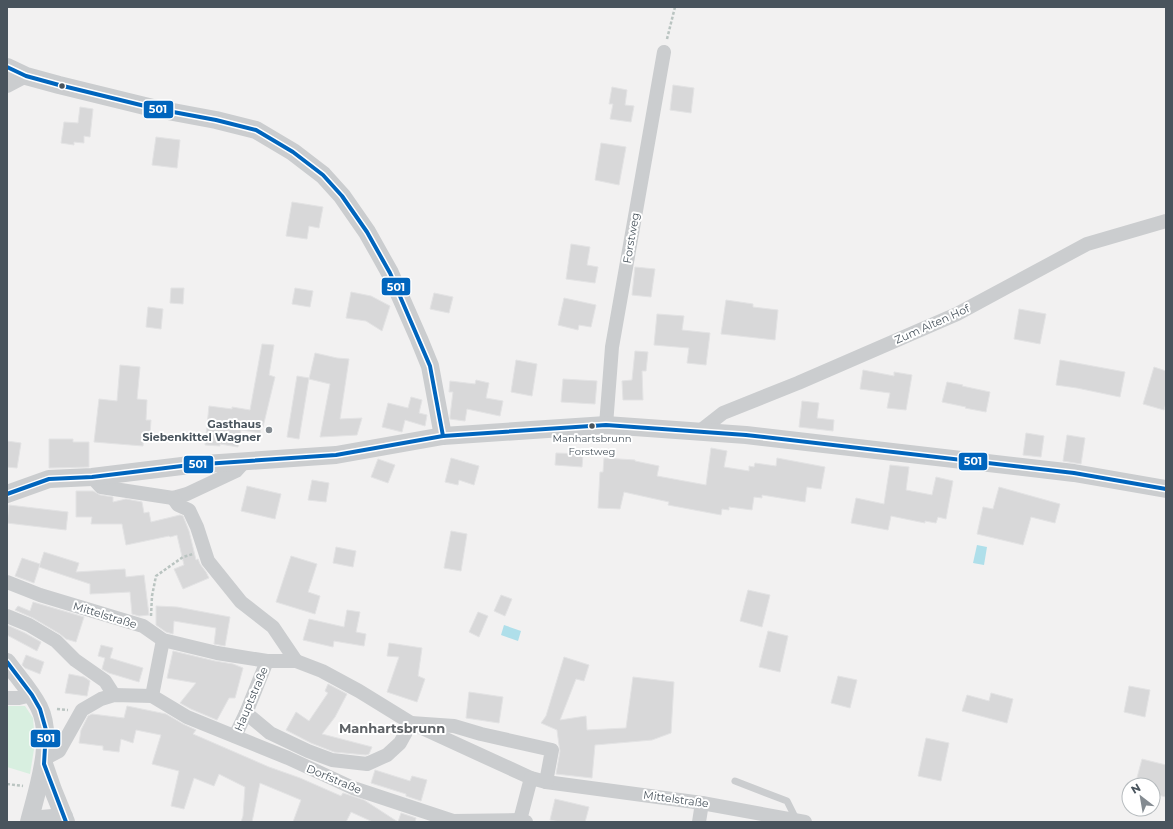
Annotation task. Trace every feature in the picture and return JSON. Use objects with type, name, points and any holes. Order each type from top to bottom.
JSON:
[{"type":"street","name":"Forstweg","points":[[606,425],[612,347],[664,52]]},
{"type":"street","points":[[7,67],[26,76],[157,109],[216,120],[256,130],[293,152],[323,175],[342,196],[367,232],[390,273],[420,339],[430,366],[443,436]]},
{"type":"street","points":[[7,86],[26,76]]},
{"type":"street","name":"Zum Alten Hof","points":[[700,431],[723,413],[798,383],[957,314],[1087,244],[1166,221]]},
{"type":"street","points":[[7,494],[48,479],[92,478],[190,465],[336,455],[443,436],[606,425],[746,435],[1074,473],[1166,489]]},
{"type":"street","points":[[92,478],[101,487],[173,498],[187,494],[236,471],[246,460]]},
{"type":"street","points":[[173,498],[178,505],[189,510],[197,527],[208,561],[241,602],[273,627],[296,661]]},
{"type":"street","name":"Mittelstraße","points":[[7,582],[40,595],[143,626],[163,640],[217,653],[266,661],[296,661],[322,671],[411,723],[531,778],[546,782],[702,803],[800,821]]},
{"type":"street","points":[[7,616],[29,625],[56,641],[75,660],[105,681],[114,695]]},
{"type":"street","points":[[152,696],[163,640]]},
{"type":"street","name":"Hauptstraße","points":[[235,736],[246,713],[266,661]]},
{"type":"street","points":[[7,662],[36,702],[46,730],[44,761],[30,821],[65,820],[44,761]]},
{"type":"street","name":"Dorfstraße","points":[[82,710],[101,699],[114,695],[152,696],[187,717],[288,758],[353,788],[453,821],[523,821]]},
{"type":"street","points":[[7,698],[19,698],[36,702]]},
{"type":"street","points":[[44,761],[59,751],[82,710]]},
{"type":"street","name":"Dorfstraße","points":[[246,713],[270,733],[308,751],[332,760],[367,764],[387,755],[400,743],[411,723]]},
{"type":"street","name":"Mittelstraße","points":[[411,723],[454,726],[481,734],[552,750],[546,782]]},
{"type":"street","points":[[523,821],[531,778]]},
{"type":"street","points":[[699,822],[702,803]]},
{"type":"lane","points":[[735,781],[787,801],[800,821]]},
{"type":"path","points":[[664,52],[675,7]]},
{"type":"path","points":[[150,632],[152,596],[156,576],[183,557],[204,550]]},
{"type":"path","points":[[36,702],[82,710]]},
{"type":"green space","points":[[7,706],[25,706],[33,718],[35,743],[30,774],[7,767]]},
{"type":"water","points":[[977,545],[987,547],[984,565],[973,563]]},
{"type":"water","points":[[504,625],[521,631],[518,641],[501,635]]},
{"type":"building","points":[[673,85],[694,88],[691,113],[670,110]]},
{"type":"building","points":[[612,87],[627,90],[625,105],[634,106],[631,122],[610,119],[613,104],[609,104]]},
{"type":"building","points":[[80,107],[93,109],[90,137],[84,136],[84,143],[74,142],[74,145],[61,143],[64,122],[78,123]]},
{"type":"building","points":[[156,137],[180,140],[177,168],[152,165]]},
{"type":"building","points":[[601,143],[626,147],[619,185],[595,180]]},
{"type":"building","points":[[292,202],[323,207],[319,228],[309,226],[307,239],[286,236]]},
{"type":"building","points":[[571,244],[590,247],[587,265],[598,267],[595,283],[566,279]]},
{"type":"building","points":[[635,267],[655,269],[651,297],[632,295]]},
{"type":"building","points":[[171,288],[184,288],[183,304],[170,303]]},
{"type":"building","points":[[295,288],[313,291],[310,307],[292,304]]},
{"type":"building","points":[[351,292],[371,296],[390,306],[382,331],[366,321],[346,318]]},
{"type":"building","points":[[434,293],[453,297],[449,313],[430,309]]},
{"type":"building","points":[[564,298],[596,305],[591,327],[579,325],[578,330],[558,325]]},
{"type":"building","points":[[726,300],[753,304],[753,307],[778,310],[775,340],[721,334]]},
{"type":"building","points":[[148,307],[163,309],[161,329],[146,327]]},
{"type":"building","points":[[1019,309],[1046,314],[1040,344],[1014,339]]},
{"type":"building","points":[[657,314],[684,316],[682,330],[710,333],[706,365],[687,363],[689,348],[654,345]]},
{"type":"building","points":[[262,344],[274,345],[269,375],[275,377],[263,427],[261,427],[260,433],[241,430],[238,447],[220,444],[220,446],[205,445],[209,406],[232,409],[232,407],[250,410]]},
{"type":"building","points":[[635,351],[648,352],[646,371],[642,371],[643,400],[623,400],[622,381],[632,380]]},
{"type":"building","points":[[315,353],[349,359],[340,419],[362,418],[357,435],[320,437],[330,384],[309,379]]},
{"type":"building","points":[[516,360],[537,364],[532,396],[511,392]]},
{"type":"building","points":[[1060,360],[1125,372],[1120,397],[1056,385]]},
{"type":"building","points":[[120,365],[140,367],[137,399],[147,400],[146,420],[151,420],[150,434],[144,434],[143,446],[94,442],[99,399],[117,401]]},
{"type":"building","points":[[1154,367],[1166,371],[1166,403],[1164,410],[1143,404]]},
{"type":"building","points":[[863,370],[894,376],[894,372],[912,375],[906,410],[887,408],[890,393],[860,389]]},
{"type":"building","points":[[297,376],[309,378],[299,439],[287,437]]},
{"type":"building","points":[[563,379],[597,381],[595,404],[561,402]]},
{"type":"building","points":[[476,380],[489,383],[486,398],[503,401],[500,416],[467,409],[465,421],[450,419],[453,392],[449,392],[450,381],[475,384]]},
{"type":"building","points":[[947,382],[990,392],[986,412],[942,402]]},
{"type":"building","points":[[411,397],[422,400],[419,413],[427,415],[425,426],[405,420],[402,432],[382,427],[388,403],[408,408]]},
{"type":"building","points":[[802,401],[819,403],[817,418],[834,420],[833,431],[799,427]]},
{"type":"building","points":[[1026,433],[1044,436],[1041,457],[1023,455]]},
{"type":"building","points":[[1067,435],[1085,438],[1081,464],[1063,461]]},
{"type":"building","points":[[49,439],[73,439],[73,442],[89,442],[89,467],[49,468]]},
{"type":"building","points":[[7,441],[21,443],[17,468],[7,467]]},
{"type":"building","points":[[711,448],[727,451],[724,467],[749,471],[749,466],[754,467],[755,463],[776,466],[777,458],[825,467],[821,489],[807,487],[805,502],[762,495],[762,498],[754,497],[752,510],[729,507],[729,510],[722,509],[721,515],[668,505],[669,502],[624,492],[620,509],[598,508],[600,472],[603,472],[604,458],[635,460],[659,466],[657,476],[706,485]]},
{"type":"building","points":[[556,453],[583,454],[582,467],[555,465]]},
{"type":"building","points":[[451,458],[479,466],[474,485],[459,480],[458,485],[445,482]]},
{"type":"building","points":[[378,459],[395,465],[388,483],[371,477]]},
{"type":"building","points":[[890,465],[909,467],[906,490],[932,495],[936,477],[953,481],[946,519],[938,517],[936,523],[925,521],[925,523],[891,516],[888,530],[851,523],[856,498],[884,504]]},
{"type":"building","points":[[312,480],[329,483],[326,502],[308,500]]},
{"type":"building","points":[[247,486],[281,494],[275,519],[241,511]]},
{"type":"building","points":[[999,487],[1060,504],[1055,523],[1031,517],[1023,545],[977,534],[983,507],[993,509]]},
{"type":"building","points":[[76,491],[93,491],[100,495],[113,497],[113,502],[126,499],[142,502],[144,513],[149,512],[151,522],[180,515],[183,516],[189,531],[196,560],[198,559],[209,578],[183,589],[174,569],[184,565],[177,535],[126,545],[122,524],[91,524],[92,517],[76,517]]},
{"type":"building","points":[[9,505],[68,512],[66,530],[7,523]]},
{"type":"building","points":[[451,531],[467,534],[461,571],[444,568]]},
{"type":"building","points":[[336,547],[356,551],[353,567],[333,563]]},
{"type":"building","points":[[44,552],[79,563],[76,572],[125,569],[126,577],[144,575],[149,615],[139,616],[132,614],[130,592],[90,594],[90,584],[39,567]]},
{"type":"building","points":[[291,556],[317,564],[308,592],[320,596],[315,614],[276,602]]},
{"type":"building","points":[[22,558],[40,564],[34,583],[15,576]]},
{"type":"building","points":[[748,590],[770,595],[762,627],[740,621]]},
{"type":"building","points":[[501,595],[512,599],[505,616],[494,611]]},
{"type":"building","points":[[33,602],[84,617],[76,642],[66,639],[33,618],[15,610],[18,606],[30,611]]},
{"type":"building","points":[[156,606],[177,607],[230,617],[225,646],[214,644],[216,628],[174,621],[173,634],[166,632],[156,625]]},
{"type":"building","points":[[347,610],[360,612],[356,632],[366,634],[364,646],[334,641],[333,647],[303,640],[309,619],[344,627]]},
{"type":"building","points":[[478,612],[488,616],[479,637],[469,632]]},
{"type":"building","points":[[7,625],[41,642],[37,651],[7,635]]},
{"type":"building","points":[[768,631],[788,636],[780,672],[759,667]]},
{"type":"building","points":[[389,643],[422,648],[418,676],[425,679],[417,702],[387,692],[399,657],[387,656]]},
{"type":"building","points":[[101,645],[113,648],[110,658],[143,668],[139,682],[109,673],[102,669],[105,658],[98,656]]},
{"type":"building","points":[[173,651],[233,664],[243,668],[235,698],[229,698],[217,720],[180,703],[196,683],[167,678]]},
{"type":"building","points":[[26,655],[44,662],[40,674],[25,668],[22,665]]},
{"type":"building","points":[[564,657],[589,665],[584,681],[576,679],[560,720],[586,716],[587,730],[626,728],[633,677],[674,682],[671,733],[652,740],[595,745],[592,778],[556,774],[560,751],[557,730],[541,723],[546,716]]},
{"type":"building","points":[[69,674],[84,677],[90,681],[87,696],[65,693]]},
{"type":"building","points":[[838,676],[857,680],[850,708],[831,703]]},
{"type":"building","points":[[328,684],[347,694],[335,717],[322,734],[372,747],[369,754],[334,752],[311,743],[286,730],[296,712],[309,721],[328,693],[325,691]]},
{"type":"building","points":[[1129,686],[1150,690],[1145,717],[1124,712]]},
{"type":"building","points":[[469,692],[503,697],[499,723],[466,718]]},
{"type":"building","points":[[991,693],[1013,699],[1007,723],[962,711],[967,695],[989,701]]},
{"type":"building","points":[[127,706],[166,714],[196,730],[193,734],[341,796],[343,793],[364,800],[398,822],[373,822],[351,812],[346,822],[293,822],[301,800],[260,783],[252,822],[241,822],[243,816],[245,787],[219,774],[214,786],[194,778],[184,809],[171,806],[179,771],[152,764],[161,735],[136,730],[133,743],[121,739],[119,752],[103,750],[103,746],[79,743],[81,730],[88,716],[92,714],[124,718]]},
{"type":"building","points":[[926,738],[949,743],[941,781],[918,776]]},
{"type":"building","points":[[1142,759],[1166,765],[1166,797],[1161,796],[1161,777],[1137,777]]},
{"type":"building","points":[[375,770],[410,781],[412,776],[427,780],[421,801],[406,796],[406,794],[371,783]]},
{"type":"building","points":[[555,799],[589,807],[585,822],[560,822],[550,820]]},
{"type":"building","points":[[401,813],[416,818],[415,822],[398,822]]},
{"type":"transit line","name":"501","points":[[7,67],[26,76],[59,85],[157,109],[216,120],[256,130],[293,152],[323,175],[342,196],[367,232],[390,273],[430,366],[443,436]]},
{"type":"transit line","name":"501","points":[[7,494],[49,479],[92,477],[190,465],[336,455],[443,436],[606,425],[746,435],[1074,473],[1166,489]]},
{"type":"transit line","name":"501","points":[[7,662],[32,695],[40,709],[46,730],[44,764],[66,822]]},
{"type":"place","name":"Manhartsbrunn Forstweg","points":[[592,426]]},
{"type":"place","name":"Gasthaus Siebenkittel Wagner","points":[[269,430]]},
{"type":"district","name":"Manhartsbrunn","points":[[392,728]]}]
